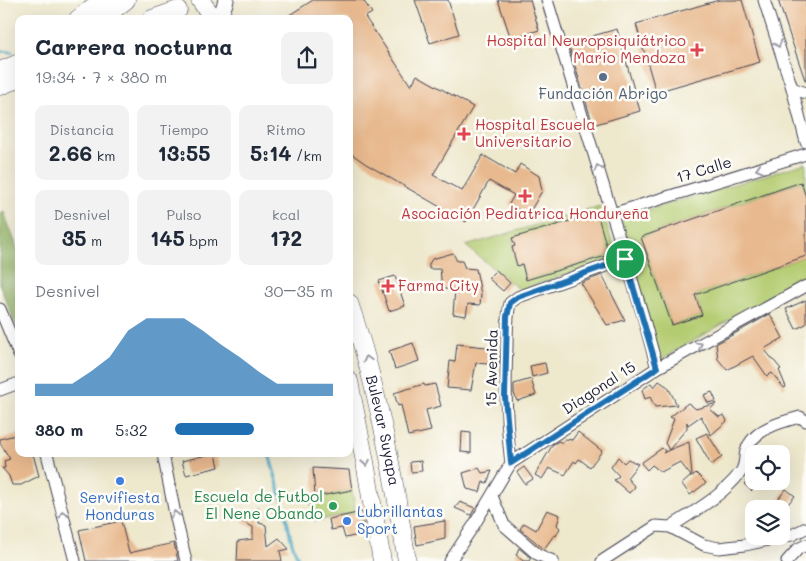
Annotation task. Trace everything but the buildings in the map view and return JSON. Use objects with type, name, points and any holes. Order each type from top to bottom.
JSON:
[{"type":"main road","points":[[83,15],[103,0]]},
{"type":"main road","points":[[107,15],[126,0]]},
{"type":"main road","points":[[200,0],[211,15]]},
{"type":"main road","points":[[221,15],[226,0]]},
{"type":"main road","points":[[164,15],[178,10]]},
{"type":"main road","points":[[0,81],[12,71]]},
{"type":"main road","points":[[0,86],[12,71]]},
{"type":"main road","name":"Bulevar Suyapa","points":[[353,315],[380,408],[408,561]]},
{"type":"main road","name":"Bulevar Suyapa","points":[[353,400],[366,462],[382,561]]},
{"type":"street","points":[[547,0],[657,368]]},
{"type":"street","points":[[764,0],[792,88],[806,142]]},
{"type":"street","points":[[792,88],[806,94]]},
{"type":"street","name":"17 Calle","points":[[612,214],[806,154]]},
{"type":"street","name":"15 Avenida","points":[[511,463],[505,397],[507,317],[510,303],[518,297],[625,259]]},
{"type":"street","name":"Diagonal 15","points":[[450,561],[511,463],[657,368],[806,286]]},
{"type":"street","points":[[0,309],[15,346]]},
{"type":"street","points":[[0,390],[15,384]]},
{"type":"street","points":[[670,527],[713,500],[740,474],[744,465],[747,448],[758,434],[778,423],[800,417],[806,420]]},
{"type":"street","points":[[48,457],[75,561]]},
{"type":"street","points":[[164,457],[186,561]]},
{"type":"street","points":[[492,496],[504,525],[537,554],[554,561]]},
{"type":"street","points":[[602,561],[656,526],[670,527],[704,545],[719,548],[745,545],[792,535],[806,528]]},
{"type":"street","points":[[788,561],[798,549],[806,545]]},
{"type":"green space","points":[[806,163],[806,197],[800,182],[641,237],[672,325],[702,315],[695,295],[806,256],[806,276],[660,360],[620,218]]},
{"type":"green space","points":[[600,206],[617,257],[520,290],[466,246]],"holes":[[[596,213],[609,255],[526,280],[522,264],[517,265],[512,247],[515,246],[512,239]]]},
{"type":"green space","points":[[4,212],[15,242],[15,323],[0,286],[0,214]]},
{"type":"green space","name":"Escuela de Futbol El Nene Obando","points":[[352,490],[356,513],[315,521],[310,498]]},
{"type":"waterway","points":[[0,51],[12,52]]},
{"type":"waterway","points":[[270,457],[292,543],[299,561]]},
{"type":"place","name":"Hospital Neuropsiquiátrico Mario Mendoza","points":[[697,50]]},
{"type":"place","name":"Fundación Abrigo","points":[[603,77]]},
{"type":"place","name":"Hospital Escuela Universitario","points":[[464,134]]},
{"type":"place","name":"Asociación Pediatrica Hondureña","points":[[525,196]]},
{"type":"place","name":"Farma City","points":[[388,286]]},
{"type":"place","name":"Servifiesta Honduras","points":[[120,481]]},
{"type":"place","name":"Escuela de Futbol El Nene Obando","points":[[333,506]]},
{"type":"place","name":"Lubrillantas Sport","points":[[347,521]]},
{"type":"route","points":[[625,259],[657,368],[511,463],[505,397],[507,317],[510,303],[518,297],[625,259]]}]
